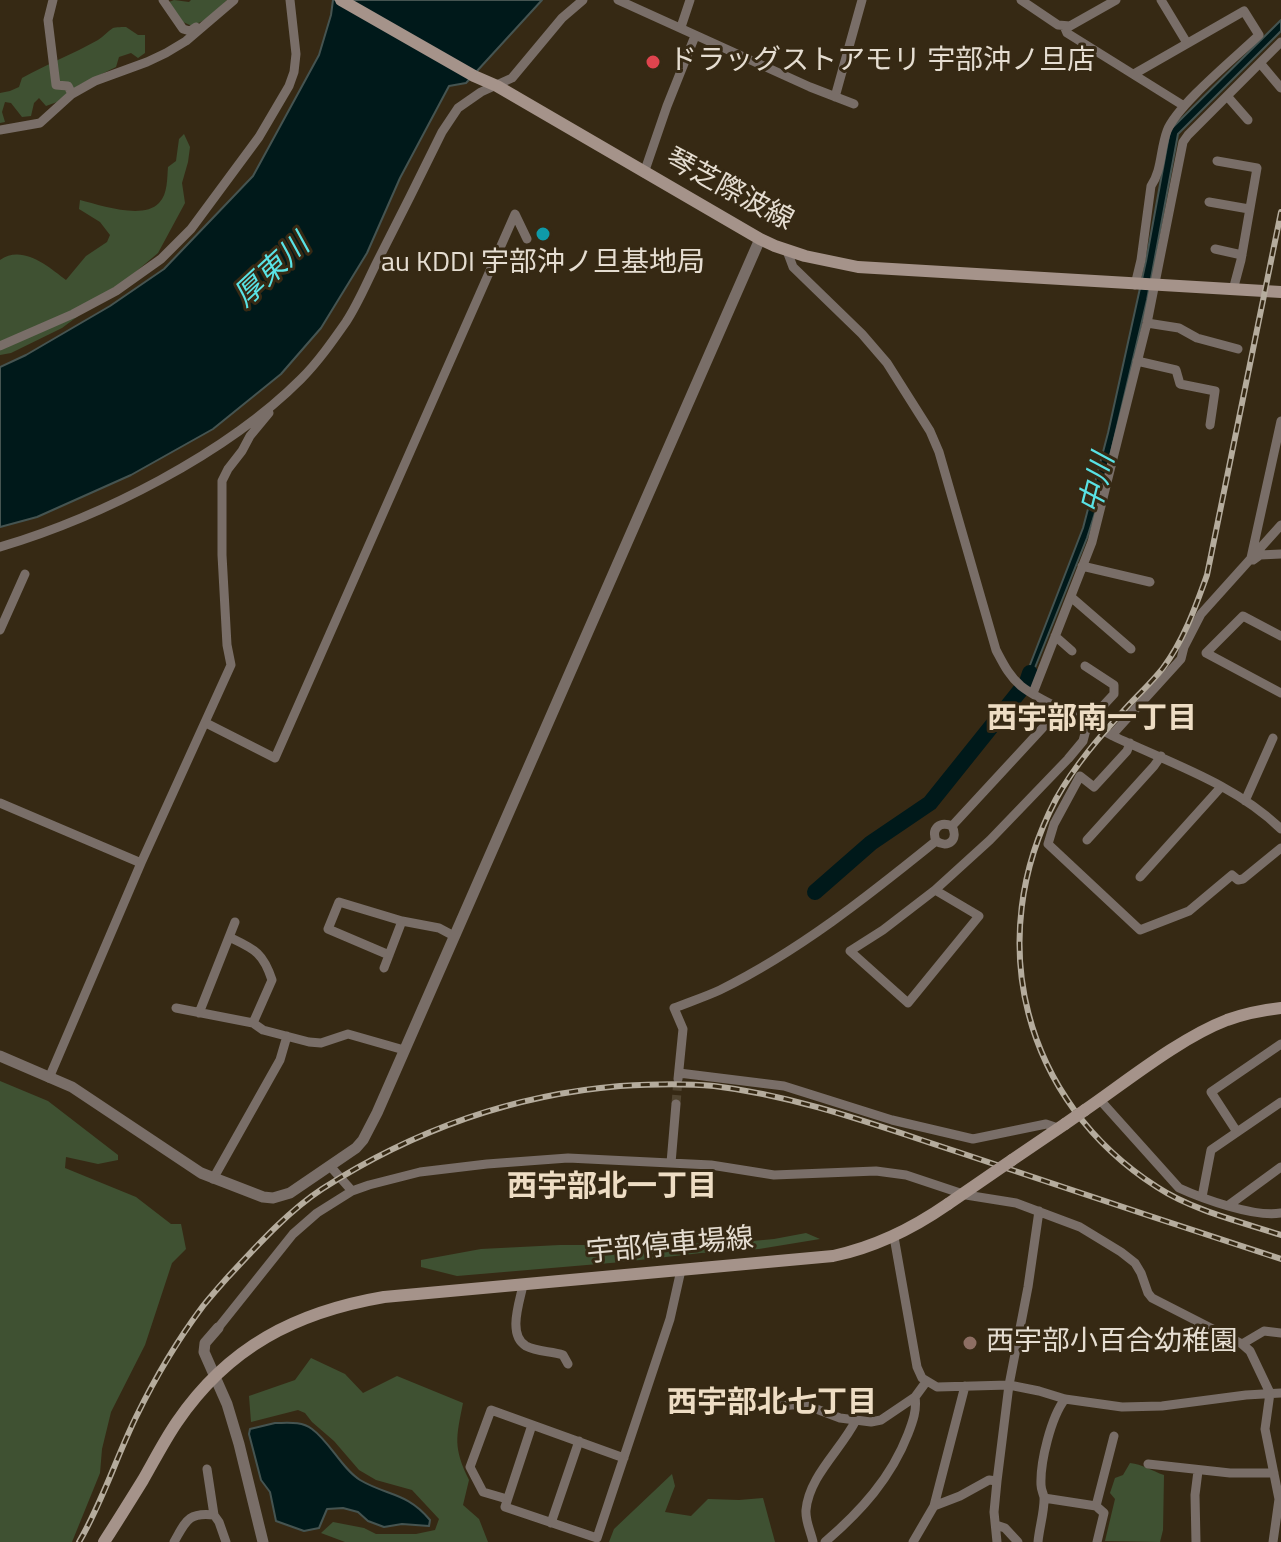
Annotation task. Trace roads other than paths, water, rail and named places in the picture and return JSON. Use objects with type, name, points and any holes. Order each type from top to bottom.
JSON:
[{"type":"main road","name":"琴芝際波線","points":[[341,0],[497,86],[760,239],[787,251],[858,267],[1281,292]]},
{"type":"main road","name":"宇部停車場線","points":[[104,1542],[176,1423],[195,1398],[233,1360],[298,1320],[336,1306],[384,1297],[853,1252],[894,1237],[948,1204],[1209,1028],[1247,1014],[1280,1008]]},
{"type":"street","points":[[53,0],[48,20],[56,85],[68,86],[72,94]]},
{"type":"street","points":[[163,0],[183,29],[190,31],[203,26]]},
{"type":"street","points":[[0,130],[40,123],[72,94],[95,81],[166,53],[234,0]]},
{"type":"street","points":[[0,346],[116,291],[161,259],[191,229],[259,137],[289,86],[296,54],[290,0]]},
{"type":"street","points":[[562,18],[572,0]]},
{"type":"street","points":[[0,547],[112,504],[207,453],[301,379],[348,318],[442,132],[458,108],[481,92],[512,78],[562,18],[583,0]]},
{"type":"street","points":[[618,0],[854,104]]},
{"type":"street","points":[[681,27],[690,0]]},
{"type":"street","points":[[835,97],[862,0]]},
{"type":"street","points":[[1021,0],[1064,26],[1070,26],[1116,0]]},
{"type":"street","points":[[1161,0],[1187,43]]},
{"type":"street","points":[[1134,74],[1244,11],[1259,35],[1184,106],[1167,130],[1157,177],[1151,186],[1136,285]]},
{"type":"street","points":[[1064,26],[1067,33],[1184,106]]},
{"type":"street","points":[[644,173],[695,36]]},
{"type":"street","points":[[1033,693],[1098,517],[1147,323],[1183,142],[1281,42]]},
{"type":"street","points":[[1260,63],[1281,88]]},
{"type":"street","points":[[1227,96],[1248,120]]},
{"type":"street","points":[[1162,159],[1177,162]]},
{"type":"street","points":[[1217,161],[1257,168],[1233,290]]},
{"type":"street","points":[[1209,202],[1249,209]]},
{"type":"street","points":[[206,723],[275,758],[515,214],[527,239]]},
{"type":"street","points":[[0,1056],[72,1087],[201,1173],[253,1195],[273,1198],[290,1193],[346,1156],[363,1140],[760,239]]},
{"type":"street","points":[[1215,249],[1242,255]]},
{"type":"street","points":[[787,251],[793,267],[862,334],[887,363],[930,431],[939,452],[996,650],[1013,678],[1022,687],[1058,707],[1221,787],[1269,817],[1281,829]]},
{"type":"street","points":[[1147,323],[1179,328],[1197,338],[1238,349]]},
{"type":"street","points":[[1137,361],[1176,370],[1180,384],[1215,391],[1210,425]]},
{"type":"street","points":[[49,1078],[141,863],[231,665],[222,555],[222,481],[274,403]]},
{"type":"street","points":[[1250,561],[1281,421]]},
{"type":"street","points":[[1112,735],[1181,659],[1201,614],[1281,525]]},
{"type":"street","points":[[1250,561],[1260,555],[1281,554]]},
{"type":"street","points":[[1082,566],[1150,582]]},
{"type":"street","points":[[0,630],[25,574]]},
{"type":"street","points":[[1071,597],[1131,649]]},
{"type":"street","points":[[1281,636],[1243,616],[1206,653],[1281,693]]},
{"type":"street","points":[[1055,636],[1072,651]]},
{"type":"street","points":[[935,890],[979,916],[908,1003],[850,951],[935,890],[990,840],[1083,741],[1088,722],[1114,694],[1114,685],[1085,666]]},
{"type":"street","points":[[1058,707],[1050,720],[952,826],[940,824],[933,835],[936,841],[855,906],[774,960],[718,991],[674,1008],[683,1029],[678,1076],[784,1086],[892,1120],[973,1139],[1046,1124],[1062,1126]]},
{"type":"street","points":[[1245,801],[1273,738]]},
{"type":"street","points":[[1130,743],[1127,751],[1094,787],[1080,776],[1054,824],[1048,844],[1140,930],[1189,911],[1232,875],[1238,880],[1243,879],[1281,848]]},
{"type":"street","points":[[1087,840],[1161,756]]},
{"type":"street","points":[[1140,877],[1221,787]]},
{"type":"street","points":[[0,803],[141,863]]},
{"type":"street","points":[[389,955],[328,929],[339,902],[402,921],[439,928],[454,936]]},
{"type":"street","points":[[384,968],[402,921]]},
{"type":"street","points":[[199,1013],[235,922]]},
{"type":"street","points":[[229,937],[256,949],[272,980],[253,1023]]},
{"type":"street","points":[[176,1008],[253,1023],[263,1030],[309,1042],[321,1043],[348,1034],[404,1050]]},
{"type":"street","points":[[1280,1008],[1281,1016]]},
{"type":"street","points":[[213,1179],[280,1060],[287,1036]]},
{"type":"street","points":[[1237,1132],[1211,1092],[1281,1044]]},
{"type":"street","points":[[1100,1100],[1179,1188],[1264,1214],[1281,1213]]},
{"type":"street","points":[[1202,1197],[1211,1150],[1281,1102]]},
{"type":"street","points":[[671,1163],[676,1104]]},
{"type":"street","points":[[263,1542],[239,1444],[216,1376],[207,1363],[205,1343],[293,1234],[317,1213],[352,1191],[401,1176],[487,1164],[568,1158],[711,1165],[774,1175],[888,1172],[966,1195],[1016,1203],[1080,1227],[1135,1263],[1152,1298],[1242,1344],[1250,1351],[1276,1393],[1265,1429],[1279,1499],[1273,1542]]},
{"type":"street","points":[[330,1166],[352,1191]]},
{"type":"street","points":[[1229,1205],[1281,1167]]},
{"type":"street","points":[[997,1542],[994,1512],[1009,1385],[1039,1211]]},
{"type":"street","points":[[894,1237],[919,1374],[937,1387],[1009,1385],[1065,1399],[1138,1408],[1276,1393]]},
{"type":"street","points":[[532,1425],[505,1507],[597,1538],[670,1319],[681,1270]]},
{"type":"street","points":[[523,1285],[517,1319],[518,1339],[526,1346],[563,1355],[568,1364]]},
{"type":"street","points":[[1242,1344],[1264,1331],[1281,1333]]},
{"type":"street","points":[[770,1407],[803,1404],[840,1418],[871,1422],[881,1420],[915,1397],[926,1382]]},
{"type":"street","points":[[913,1542],[934,1506],[965,1386]]},
{"type":"street","points":[[825,1542],[882,1484],[911,1425],[917,1408],[915,1397]]},
{"type":"street","points":[[1038,1542],[1044,1498],[1041,1488],[1045,1452],[1065,1399]]},
{"type":"street","points":[[507,1499],[483,1492],[470,1467],[491,1410],[624,1458]]},
{"type":"street","points":[[813,1542],[807,1518],[809,1497],[817,1479],[856,1420]]},
{"type":"street","points":[[1096,1506],[1114,1436]]},
{"type":"street","points":[[551,1523],[579,1441]]},
{"type":"street","points":[[1148,1464],[1198,1471],[1274,1473]]},
{"type":"street","points":[[207,1469],[214,1515],[226,1542]]},
{"type":"street","points":[[1196,1542],[1198,1471]]},
{"type":"street","points":[[934,1506],[989,1480],[997,1481]]},
{"type":"street","points":[[1044,1498],[1096,1506],[1104,1513],[1097,1542]]},
{"type":"street","points":[[174,1542],[186,1521],[200,1513],[214,1515]]},
{"type":"street","points":[[996,1525],[1005,1528],[1018,1542]]},
{"type":"water","name":"厚東川","points":[[333,0],[542,0],[466,83],[449,86],[400,178],[367,253],[321,328],[281,374],[213,429],[131,475],[37,517],[0,527],[0,367],[110,306],[164,269],[253,176],[319,55]]},
{"type":"water","points":[[1281,20],[1281,31],[1178,134],[1147,300],[1101,494],[1087,538],[1028,685],[1023,683],[1083,528],[1108,433],[1146,261],[1170,130]]},
{"type":"water","points":[[275,1423],[308,1426],[360,1480],[413,1504],[430,1520],[429,1526],[402,1524],[384,1527],[368,1521],[358,1512],[343,1508],[327,1509],[319,1528],[304,1531],[276,1521],[270,1492],[261,1480],[249,1434],[250,1429]]},
{"type":"waterway","name":"中川","points":[[815,892],[871,843],[930,803],[1027,682],[1030,673]]},
{"type":"tunnel","points":[[676,1104],[678,1079]]},
{"type":"railway","points":[[1281,212],[1207,575],[1188,623],[1170,657],[1088,751],[1056,799],[1034,853],[1022,907],[1020,961],[1028,1014],[1047,1064],[1074,1110],[1111,1151],[1171,1195],[1217,1215],[1281,1235]]},
{"type":"railway","points":[[79,1542],[136,1417],[176,1345],[209,1299],[272,1231],[322,1189],[392,1149],[465,1119],[540,1098],[620,1086],[667,1084],[714,1086],[776,1097],[868,1122],[1281,1259]]},
{"type":"place","name":"ドラッグストアモリ 宇部沖ノ旦店","points":[[653,62]]},
{"type":"place","name":"au KDDI 宇部沖ノ旦基地局","points":[[543,234]]},
{"type":"place","name":"西宇部小百合幼稚園","points":[[970,1343]]},
{"type":"district","name":"西宇部南一丁目","points":[[1092,721]]},
{"type":"district","name":"西宇部北一丁目","points":[[612,1189]]},
{"type":"district","name":"西宇部北七丁目","points":[[772,1405]]}]
